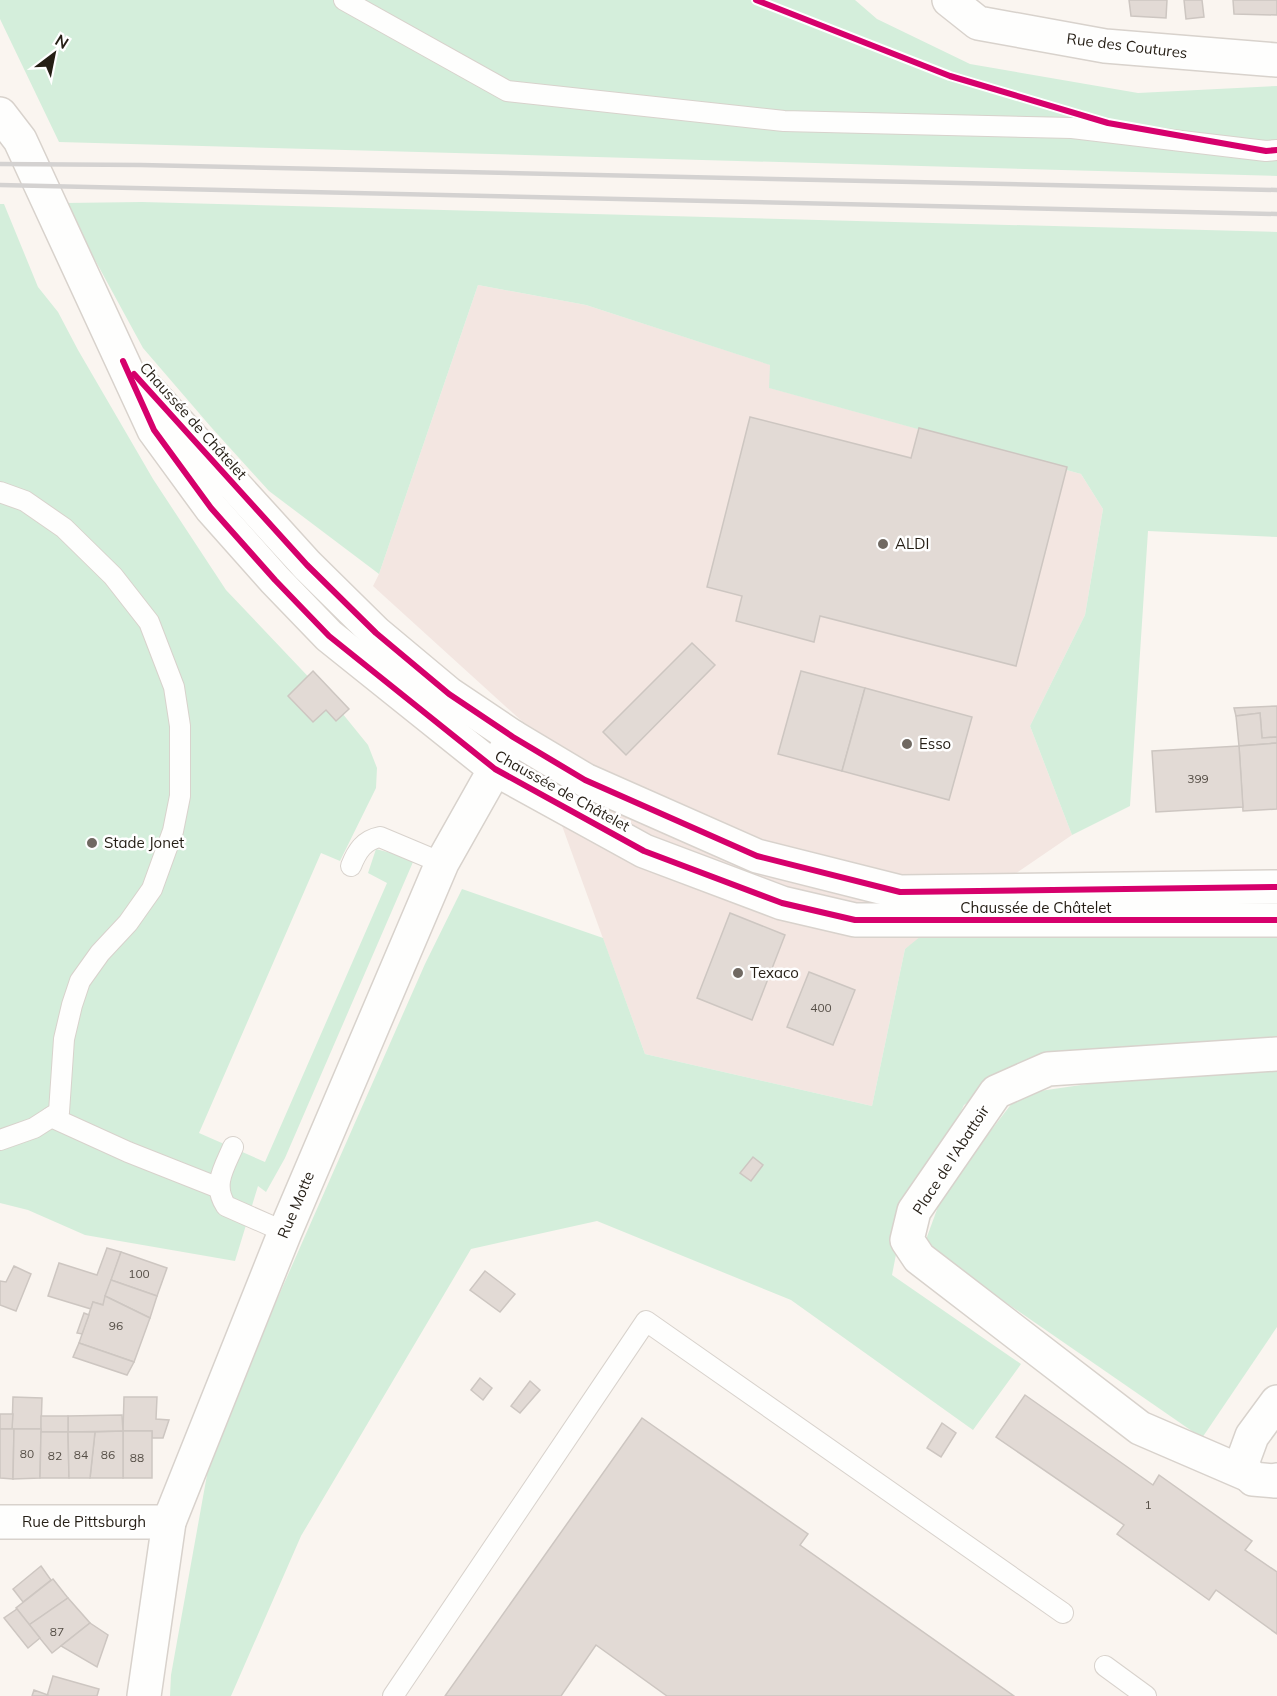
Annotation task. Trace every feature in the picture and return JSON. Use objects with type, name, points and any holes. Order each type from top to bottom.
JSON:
[{"type":"main road","name":"Rue des Coutures","points":[[949,0],[978,23],[1105,46],[1277,60]]},
{"type":"main road","name":"Chaussée de Châtelet","points":[[0,114],[20,141],[154,430],[211,508],[329,636],[495,769],[644,851],[782,903],[855,920],[1277,920]]},
{"type":"main road","name":"Chaussée de Châtelet","points":[[123,361],[307,565],[376,633],[449,694],[513,737],[585,780],[757,856],[900,892],[1277,887]]},
{"type":"main road","name":"Rue Motte","points":[[144,1696],[169,1522],[285,1232],[442,863],[513,737]]},
{"type":"main road","name":"Place de l'Abattoir","points":[[1263,1477],[1140,1428],[919,1258],[907,1240],[914,1211],[996,1092],[1048,1069],[1277,1054]]},
{"type":"main road","points":[[1263,1477],[1241,1466],[1252,1436],[1277,1402]]},
{"type":"main road","name":"Rue de Pittsburgh","points":[[0,1522],[169,1522]]},
{"type":"lane","points":[[344,0],[507,91],[784,122],[1072,128],[1266,151],[1277,150]]},
{"type":"lane","points":[[0,492],[26,501],[64,528],[113,576],[149,622],[174,687],[180,726],[180,796],[173,831],[152,889],[128,923],[100,953],[80,981],[64,1039],[59,1112],[34,1128],[0,1140]]},
{"type":"lane","points":[[351,866],[363,845],[369,840],[380,837],[442,863]]},
{"type":"lane","points":[[51,1118],[219,1188]]},
{"type":"lane","points":[[232,1147],[222,1173],[219,1188],[221,1198],[226,1206],[285,1232]]},
{"type":"lane","points":[[393,1696],[646,1321],[1063,1612]]},
{"type":"lane","points":[[1105,1666],[1146,1696]]},
{"type":"shaded area","points":[[478,285],[586,305],[771,365],[770,388],[1081,474],[1103,509],[1085,615],[1030,726],[1072,835],[905,949],[872,1106],[645,1054],[525,724],[373,586]]},
{"type":"green space","points":[[0,0],[855,0],[877,19],[970,64],[1138,93],[1277,86],[1277,176],[59,142],[0,19]]},
{"type":"green space","points":[[142,202],[1277,232],[1277,537],[1148,531],[1130,806],[1072,835],[1030,726],[1085,615],[1103,509],[1081,474],[769,388],[770,365],[586,305],[478,285],[379,574],[269,491],[143,348],[64,203]]},
{"type":"green space","points":[[0,204],[4,204],[38,287],[58,312],[153,479],[226,590],[338,708],[368,745],[377,768],[376,788],[340,861],[321,853],[199,1133],[265,1162],[387,883],[368,873],[376,849],[406,857],[413,862],[285,1158],[266,1192],[258,1186],[235,1261],[85,1235],[28,1210],[0,1203]]},
{"type":"green space","points":[[462,889],[603,938],[645,1054],[872,1106],[905,949],[942,919],[1277,932],[1277,1043],[1032,1059],[964,1105],[899,1239],[892,1275],[1021,1364],[973,1430],[791,1300],[597,1221],[471,1249],[301,1536],[231,1696],[170,1696],[171,1675],[212,1447],[425,964]]},
{"type":"green space","points":[[1277,1070],[1277,1327],[1202,1438],[924,1245],[943,1193],[1019,1094],[1171,1072]]},
{"type":"building","points":[[1129,0],[1167,0],[1166,18],[1131,16]]},
{"type":"building","points":[[1184,0],[1202,0],[1204,17],[1186,19]]},
{"type":"building","points":[[1233,0],[1277,0],[1277,15],[1234,14]]},
{"type":"building","name":"ALDI","points":[[750,417],[911,458],[919,428],[1067,467],[1016,666],[820,616],[814,642],[736,621],[742,596],[707,587]]},
{"type":"building","points":[[692,643],[715,665],[626,755],[603,732]]},
{"type":"building","points":[[313,671],[349,709],[336,721],[326,710],[313,722],[288,696]]},
{"type":"building","points":[[801,671],[865,688],[842,771],[778,754]]},
{"type":"building","name":"Esso","points":[[865,688],[972,717],[949,800],[842,771]]},
{"type":"building","points":[[1277,706],[1277,737],[1262,738],[1260,713],[1236,716],[1234,708]]},
{"type":"building","points":[[1260,713],[1262,738],[1277,737],[1277,743],[1239,746],[1236,716]]},
{"type":"building","points":[[1277,743],[1277,809],[1243,811],[1239,746]]},
{"type":"building","points":[[1239,746],[1243,807],[1156,812],[1152,751]]},
{"type":"building","name":"Texaco","points":[[730,913],[785,935],[752,1020],[697,998]]},
{"type":"building","points":[[809,972],[855,990],[833,1045],[787,1027]]},
{"type":"building","points":[[753,1157],[763,1165],[751,1181],[740,1173]]},
{"type":"building","points":[[107,1248],[121,1252],[103,1305],[93,1302],[91,1309],[48,1296],[59,1263],[97,1275]]},
{"type":"building","points":[[121,1252],[167,1268],[157,1296],[111,1280]]},
{"type":"building","points":[[14,1266],[31,1274],[16,1311],[0,1305],[0,1281],[6,1282]]},
{"type":"building","points":[[485,1271],[515,1294],[500,1312],[470,1290]]},
{"type":"building","points":[[111,1280],[157,1296],[150,1318],[105,1296]]},
{"type":"building","points":[[105,1296],[150,1318],[134,1362],[79,1343],[93,1302],[103,1305]]},
{"type":"building","points":[[84,1313],[89,1315],[82,1334],[77,1333]]},
{"type":"building","points":[[79,1343],[134,1362],[127,1375],[73,1357]]},
{"type":"building","points":[[480,1378],[492,1388],[483,1400],[471,1390]]},
{"type":"building","points":[[530,1381],[540,1390],[520,1413],[511,1406]]},
{"type":"building","points":[[1025,1395],[1153,1485],[1159,1475],[1252,1541],[1245,1550],[1277,1572],[1277,1634],[1216,1590],[1209,1600],[1117,1534],[1124,1525],[996,1437]]},
{"type":"building","points":[[13,1397],[42,1398],[41,1429],[12,1429]]},
{"type":"building","points":[[124,1397],[157,1397],[156,1419],[169,1420],[163,1438],[152,1438],[152,1431],[123,1431]]},
{"type":"building","points":[[0,1414],[13,1414],[12,1429],[0,1429]]},
{"type":"building","points":[[122,1415],[123,1431],[68,1432],[68,1416]]},
{"type":"building","points":[[41,1416],[68,1416],[68,1432],[41,1432]]},
{"type":"building","points":[[642,1418],[808,1534],[800,1545],[1014,1696],[667,1696],[596,1645],[561,1696],[445,1696]]},
{"type":"building","points":[[942,1423],[956,1433],[941,1457],[927,1448]]},
{"type":"building","points":[[0,1429],[14,1429],[13,1479],[0,1478]]},
{"type":"building","points":[[14,1429],[41,1429],[40,1478],[13,1479]]},
{"type":"building","points":[[123,1431],[152,1431],[152,1478],[123,1478]]},
{"type":"building","points":[[123,1431],[123,1478],[90,1478],[95,1432]]},
{"type":"building","points":[[41,1432],[68,1432],[69,1478],[40,1478]]},
{"type":"building","points":[[68,1432],[95,1432],[90,1478],[69,1478]]},
{"type":"building","points":[[41,1566],[51,1580],[23,1602],[13,1589]]},
{"type":"building","points":[[53,1579],[68,1598],[29,1625],[16,1608]]},
{"type":"building","points":[[68,1598],[90,1623],[52,1653],[29,1625]]},
{"type":"building","points":[[17,1609],[40,1638],[28,1648],[4,1618]]},
{"type":"building","points":[[90,1623],[108,1635],[97,1667],[61,1646]]},
{"type":"building","points":[[53,1676],[99,1689],[97,1696],[47,1696]]},
{"type":"building","points":[[34,1690],[48,1695],[32,1696]]},
{"type":"railway","points":[[0,164],[141,165],[1277,190]]},
{"type":"railway","points":[[0,185],[1277,214]]},
{"type":"cycle path","points":[[756,0],[950,76],[1108,123],[1266,151],[1277,150]]},
{"type":"cycle path","points":[[123,361],[154,430],[211,508],[329,636],[495,769],[644,851],[782,903],[855,920],[1277,920]]},
{"type":"cycle path","points":[[134,374],[307,565],[376,633],[449,694],[513,737],[585,780],[757,856],[900,892],[1277,887]]},
{"type":"place","name":"ALDI","points":[[883,544]]},
{"type":"place","name":"Esso","points":[[907,744]]},
{"type":"place","name":"Stade Jonet","points":[[92,843]]},
{"type":"place","name":"Texaco","points":[[738,973]]}]
